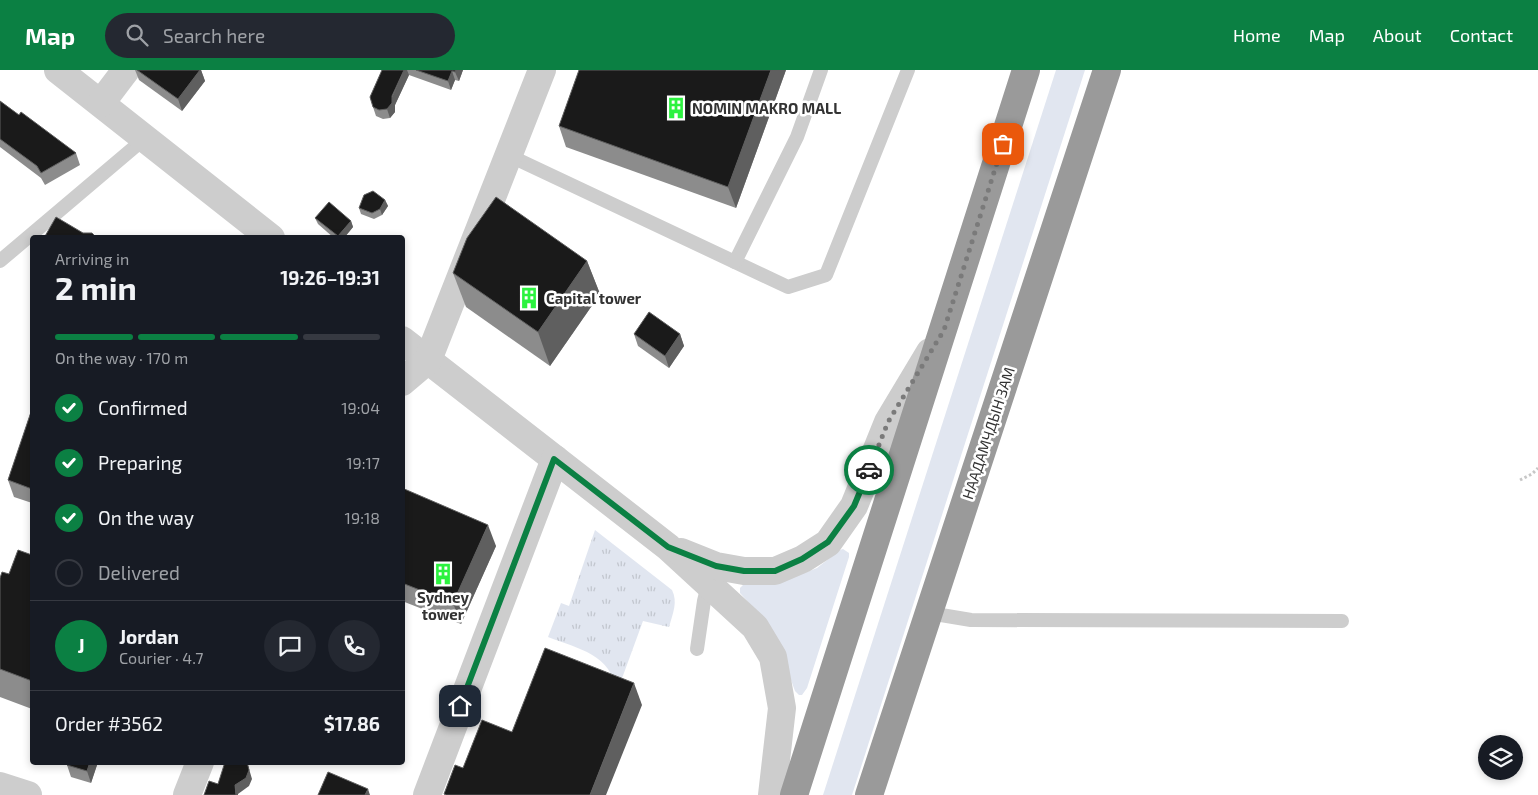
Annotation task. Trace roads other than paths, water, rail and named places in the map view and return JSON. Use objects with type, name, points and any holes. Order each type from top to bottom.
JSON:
[{"type":"highway","points":[[794,795],[1026,70]]},
{"type":"highway","name":"НААДАМЧДЫН ЗАМ","points":[[869,795],[1107,70]]},
{"type":"street","points":[[58,70],[267,235]]},
{"type":"street","points":[[101,103],[126,70]]},
{"type":"street","points":[[405,379],[428,360],[542,70]]},
{"type":"street","points":[[668,547],[716,566],[744,571],[775,571],[802,559],[828,542],[854,506],[888,422],[944,330]]},
{"type":"street","points":[[405,342],[668,547],[755,627],[773,658],[782,708],[772,795]]},
{"type":"street","points":[[427,795],[554,459]]},
{"type":"street","points":[[187,795],[199,765]]},
{"type":"street","points":[[0,786],[28,795]]},
{"type":"lane","points":[[735,262],[797,136],[821,70]]},
{"type":"lane","points":[[508,155],[788,287],[826,275],[908,70]]},
{"type":"lane","points":[[31,235],[144,139]]},
{"type":"lane","points":[[0,261],[30,236]]},
{"type":"lane","points":[[697,649],[708,585]]},
{"type":"lane","points":[[929,614],[971,620],[1342,621]]},
{"type":"place","name":"NOMIN MAKRO MALL","points":[[676,108]]},
{"type":"place","name":"Capital tower","points":[[529,298]]},
{"type":"place","name":"Sydney tower","points":[[443,574]]}]
